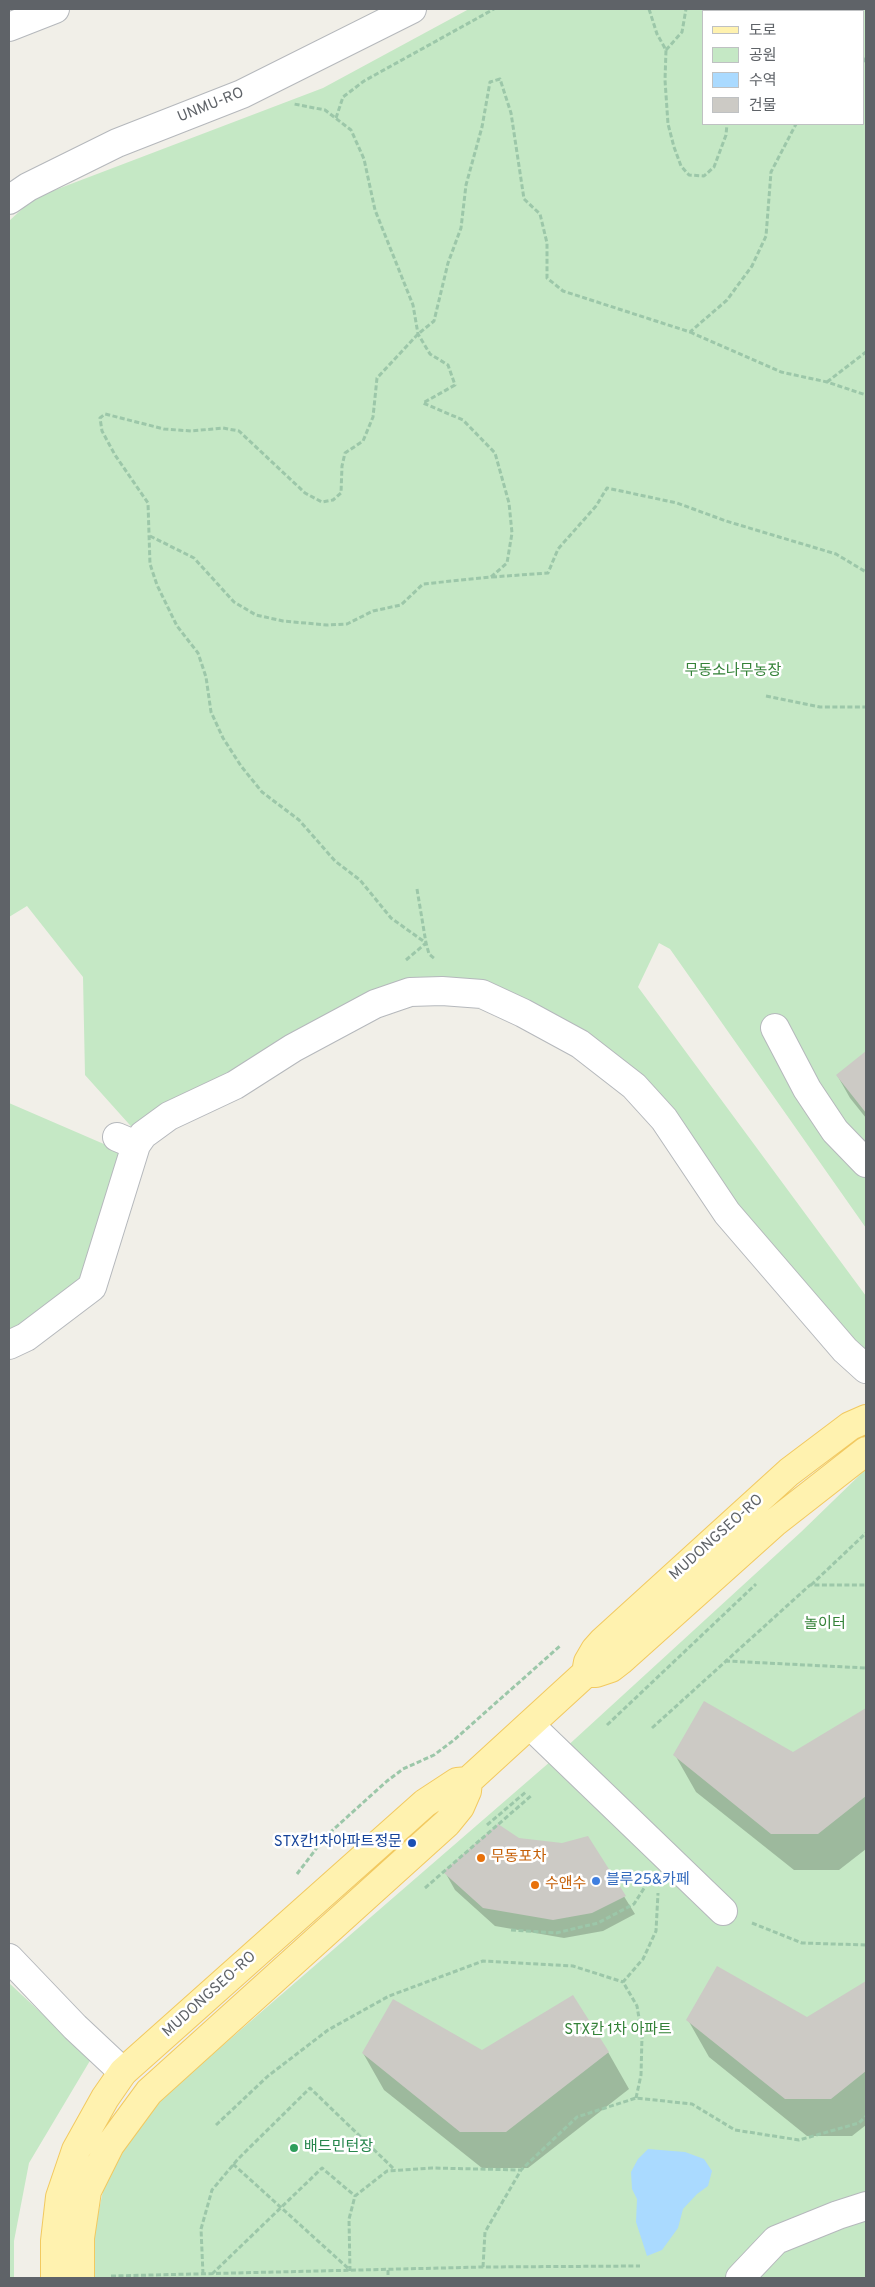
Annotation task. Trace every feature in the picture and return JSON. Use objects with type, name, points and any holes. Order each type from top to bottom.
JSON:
[{"type":"main road","name":"MUDONGSEO-RO","points":[[55,2278],[55,2241],[63,2188],[76,2150],[105,2098],[123,2072],[425,1803],[457,1782],[468,1781],[586,1673],[588,1662],[603,1641],[789,1472],[850,1426],[866,1419]]},
{"type":"main road","name":"MUDONGSEO-RO","points":[[586,1673],[596,1673],[611,1668],[620,1661],[774,1523],[866,1451]]},
{"type":"main road","name":"MUDONGSEO-RO","points":[[80,2278],[80,2238],[87,2192],[110,2145],[149,2092],[447,1823],[460,1807],[467,1791],[468,1781]]},
{"type":"street","points":[[9,27],[55,9]]},
{"type":"street","name":"UNMU-RO","points":[[9,200],[28,187],[117,143],[242,94],[412,9]]},
{"type":"street","points":[[9,1345],[26,1337],[92,1287],[126,1141],[143,1135],[169,1116],[235,1085],[293,1048],[375,1004],[410,992],[442,991],[482,994],[523,1013],[580,1044],[634,1086],[664,1119],[727,1213],[845,1350],[866,1369]]},
{"type":"street","points":[[775,1028],[807,1089],[835,1131],[866,1163]]},
{"type":"street","points":[[530,1725],[723,1912]]},
{"type":"street","points":[[9,1958],[75,2027],[123,2072]]},
{"type":"street","points":[[740,2278],[776,2240],[866,2206]]},
{"type":"path","points":[[336,118],[342,97],[364,81],[494,9]]},
{"type":"path","points":[[648,9],[657,34],[666,50],[665,80],[668,124],[681,166],[689,175],[704,176],[714,167],[726,135],[727,125]]},
{"type":"path","points":[[666,50],[682,32],[686,9]]},
{"type":"path","points":[[426,944],[391,918],[360,880],[330,857],[299,820],[262,792],[222,738],[211,712],[206,677],[198,654],[177,626],[157,585],[150,564],[148,503],[115,455],[102,431],[100,418],[105,414],[164,429],[191,431],[224,428],[239,431],[305,493],[322,502],[332,500],[341,493],[342,466],[345,453],[362,441],[373,417],[377,378],[418,334],[434,321],[448,263],[461,228],[466,185],[482,127],[490,82],[500,78],[511,114],[524,199],[540,214],[547,243],[547,278],[563,291],[690,332],[780,372],[827,382],[866,395]]},
{"type":"path","points":[[288,103],[325,110],[351,130],[364,160],[375,210],[413,305],[418,334],[430,354],[448,365],[455,385],[423,403],[463,420],[495,453],[503,489],[509,503],[512,533],[506,563],[491,577]]},
{"type":"path","points":[[690,332],[727,300],[752,266],[766,236],[772,172],[796,125]]},
{"type":"path","points":[[827,382],[866,352]]},
{"type":"path","points":[[150,536],[194,558],[234,602],[256,615],[282,621],[327,625],[347,624],[373,611],[401,605],[423,584],[548,572],[558,549],[596,506],[607,488],[677,503],[726,521],[836,554],[866,572]]},
{"type":"path","points":[[766,696],[820,707],[866,707]]},
{"type":"path","points":[[417,888],[426,944],[429,954],[436,960]]},
{"type":"path","points":[[652,1728],[866,1533]]},
{"type":"path","points":[[607,1725],[758,1582]]},
{"type":"path","points":[[810,1585],[866,1585]]},
{"type":"path","points":[[294,1879],[302,1865],[325,1837],[360,1804],[403,1769],[434,1755],[454,1740],[567,1639]]},
{"type":"path","points":[[725,1662],[866,1668]]},
{"type":"path","points":[[421,1892],[532,1794]]},
{"type":"path","points":[[511,1930],[556,1933],[598,1923],[634,1904],[649,1880]]},
{"type":"path","points":[[623,1982],[643,1959],[656,1932],[659,1899],[657,1890]]},
{"type":"path","points":[[723,1912],[802,1942],[866,1945]]},
{"type":"path","points":[[216,2126],[268,2076],[328,2030],[389,1996],[483,1961],[573,1966],[623,1982],[637,2006],[642,2036],[641,2075],[636,2098]]},
{"type":"path","points":[[203,2274],[201,2229],[212,2190],[233,2164],[310,2088],[395,2170]]},
{"type":"path","points":[[483,2267],[485,2232],[521,2170],[576,2117],[636,2098],[692,2104],[735,2130],[799,2140],[859,2123],[866,2116]]},
{"type":"path","points":[[233,2164],[350,2271]]},
{"type":"path","points":[[212,2274],[322,2168],[355,2196]]},
{"type":"path","points":[[350,2271],[349,2219],[355,2196],[387,2171],[432,2168],[521,2170]]},
{"type":"path","points":[[106,2278],[106,2276],[483,2267],[640,2266]]},
{"type":"path","points":[[388,2270],[388,2278]]},
{"type":"green space","name":"무동소나무농장","points":[[469,9],[866,9],[866,1228],[670,949],[659,943],[638,987],[866,1296],[866,1357],[584,1043],[439,987],[137,1133],[85,1075],[83,977],[27,906],[9,917],[9,221],[34,198],[323,88]]},
{"type":"green space","points":[[9,1103],[127,1154],[86,1284],[9,1338]]},
{"type":"green space","name":"STX칸 1차 아파트","points":[[866,1469],[866,2278],[91,2278],[91,2247],[103,2191],[122,2150],[162,2098],[551,1761],[801,1532]]},
{"type":"green space","points":[[9,1983],[91,2059],[29,2163],[14,2241],[14,2278],[9,2278]]},
{"type":"water","points":[[648,2149],[685,2152],[704,2159],[712,2171],[708,2186],[697,2194],[683,2209],[678,2228],[662,2250],[647,2256],[636,2222],[637,2199],[632,2189],[631,2172],[638,2159]]},
{"type":"building","points":[[866,1051],[866,1113],[836,1075]]},
{"type":"building","points":[[704,1701],[793,1752],[866,1708],[866,1796],[818,1834],[771,1834],[673,1755]]},
{"type":"building","points":[[498,1824],[519,1838],[562,1843],[588,1836],[626,1896],[592,1913],[553,1920],[483,1908],[443,1872]]},
{"type":"building","points":[[717,1966],[807,2017],[866,1981],[866,2071],[831,2099],[785,2099],[686,2020]]},
{"type":"building","points":[[573,1995],[609,2052],[506,2132],[460,2132],[362,2053],[393,1999],[482,2050]]},
{"type":"place","name":"STX칸1차아파트정문","points":[[412,1843]]},
{"type":"place","name":"무동포차","points":[[481,1858]]},
{"type":"place","name":"블루25&카페","points":[[596,1881]]},
{"type":"place","name":"수앤수","points":[[535,1885]]},
{"type":"place","name":"배드민턴장","points":[[294,2148]]},
{"type":"park label","name":"놀이터","points":[[825,1625]]}]
